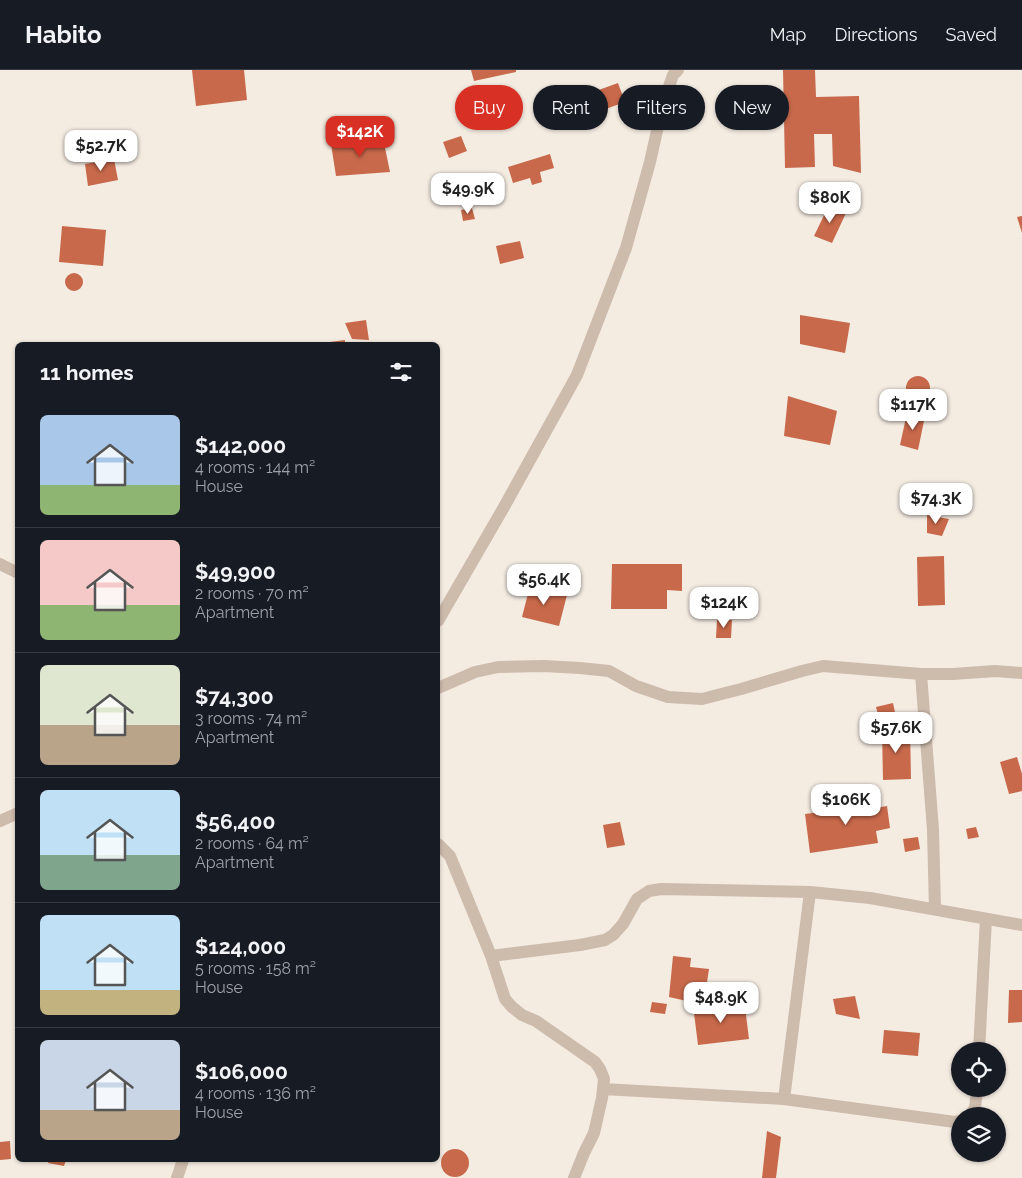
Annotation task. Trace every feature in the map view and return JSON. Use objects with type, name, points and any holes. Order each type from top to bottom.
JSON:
[{"type":"street","points":[[440,618],[577,375],[626,248],[650,162],[663,104],[673,75],[678,70]]},
{"type":"street","points":[[0,564],[15,572]]},
{"type":"street","points":[[440,687],[474,672],[498,667],[535,666],[609,671],[636,686],[668,697],[702,699],[823,666],[921,674],[995,671],[1022,673]]},
{"type":"street","points":[[921,674],[933,830],[935,909]]},
{"type":"street","points":[[0,821],[15,814]]},
{"type":"street","points":[[440,846],[450,856],[491,956],[505,999],[522,1015],[536,1021],[595,1062],[600,1069],[604,1079],[604,1088],[594,1133],[574,1178]]},
{"type":"street","points":[[491,956],[580,946],[605,940],[613,935],[623,924],[637,899],[649,891],[661,889],[810,892],[870,898],[1022,925]]},
{"type":"street","points":[[784,1099],[810,892]]},
{"type":"street","points":[[979,1042],[986,919]]},
{"type":"street","points":[[604,1088],[784,1099],[951,1121]]},
{"type":"street","points":[[177,1178],[182,1162]]},
{"type":"building","points":[[192,70],[244,70],[247,100],[196,106]]},
{"type":"building","points":[[471,70],[516,70],[516,72],[474,81]]},
{"type":"building","points":[[783,70],[815,70],[816,97],[859,96],[861,173],[833,166],[832,134],[814,134],[815,167],[785,168],[784,130],[789,130],[789,85],[783,85]]},
{"type":"building","points":[[618,83],[619,85],[618,105],[608,108],[608,87]]},
{"type":"building","points":[[461,136],[467,151],[449,158],[443,142]]},
{"type":"building","points":[[383,138],[390,172],[336,176],[331,144]]},
{"type":"building","points":[[550,154],[554,168],[540,172],[542,182],[532,185],[530,178],[513,183],[508,167]]},
{"type":"building","points":[[114,159],[118,180],[88,186],[85,164]]},
{"type":"building","points":[[829,205],[846,213],[832,243],[814,236]]},
{"type":"building","points":[[472,208],[475,219],[463,221],[461,210]]},
{"type":"building","points":[[1022,216],[1022,233],[1017,217]]},
{"type":"building","points":[[62,226],[106,230],[103,266],[59,262]]},
{"type":"building","points":[[520,241],[524,258],[500,264],[496,246]]},
{"type":"building","points":[[70,273],[78,273],[83,278],[81,289],[70,291],[65,286],[65,278]]},
{"type":"building","points":[[800,315],[850,323],[845,353],[800,344]]},
{"type":"building","points":[[366,320],[369,340],[352,339],[345,323]]},
{"type":"building","points":[[918,376],[923,377],[929,383],[929,393],[923,399],[918,400],[913,399],[907,393],[906,388],[907,383],[913,377]]},
{"type":"building","points":[[788,396],[837,411],[830,445],[784,436]]},
{"type":"building","points":[[907,413],[925,416],[918,450],[900,445]]},
{"type":"building","points":[[927,515],[949,519],[942,536],[927,533]]},
{"type":"building","points":[[944,556],[945,605],[918,606],[917,557]]},
{"type":"building","points":[[612,564],[682,564],[682,591],[667,590],[667,609],[611,609]]},
{"type":"building","points":[[530,586],[567,595],[559,626],[522,617]]},
{"type":"building","points":[[717,620],[732,620],[731,638],[716,638]]},
{"type":"building","points":[[893,703],[896,717],[880,722],[876,707]]},
{"type":"building","points":[[910,728],[911,779],[883,780],[882,729]]},
{"type":"building","points":[[1017,757],[1022,774],[1022,791],[1009,794],[1000,762]]},
{"type":"building","points":[[867,797],[869,809],[887,806],[890,828],[876,831],[878,843],[810,853],[805,814],[836,810],[835,802]]},
{"type":"building","points":[[620,822],[625,845],[607,848],[603,825]]},
{"type":"building","points":[[976,827],[979,837],[968,839],[966,829]]},
{"type":"building","points":[[918,837],[920,849],[905,852],[903,839]]},
{"type":"building","points":[[673,956],[691,958],[690,967],[709,969],[705,996],[691,994],[691,1002],[669,997]]},
{"type":"building","points":[[1009,990],[1022,990],[1022,1022],[1008,1023]]},
{"type":"building","points":[[855,996],[860,1019],[836,1014],[833,999]]},
{"type":"building","points":[[652,1002],[667,1004],[665,1014],[650,1012]]},
{"type":"building","points":[[727,1002],[730,1008],[745,1007],[749,1039],[698,1045],[694,1013],[710,1011],[709,1003]]},
{"type":"building","points":[[884,1030],[920,1033],[918,1056],[882,1053]]},
{"type":"building","points":[[767,1131],[781,1137],[776,1178],[762,1178]]},
{"type":"building","points":[[10,1141],[11,1159],[0,1160],[0,1142]]},
{"type":"building","points":[[455,1149],[465,1153],[469,1163],[465,1173],[455,1177],[445,1173],[441,1163],[445,1153]]},
{"type":"building","points":[[48,1162],[65,1162],[64,1166]]}]
